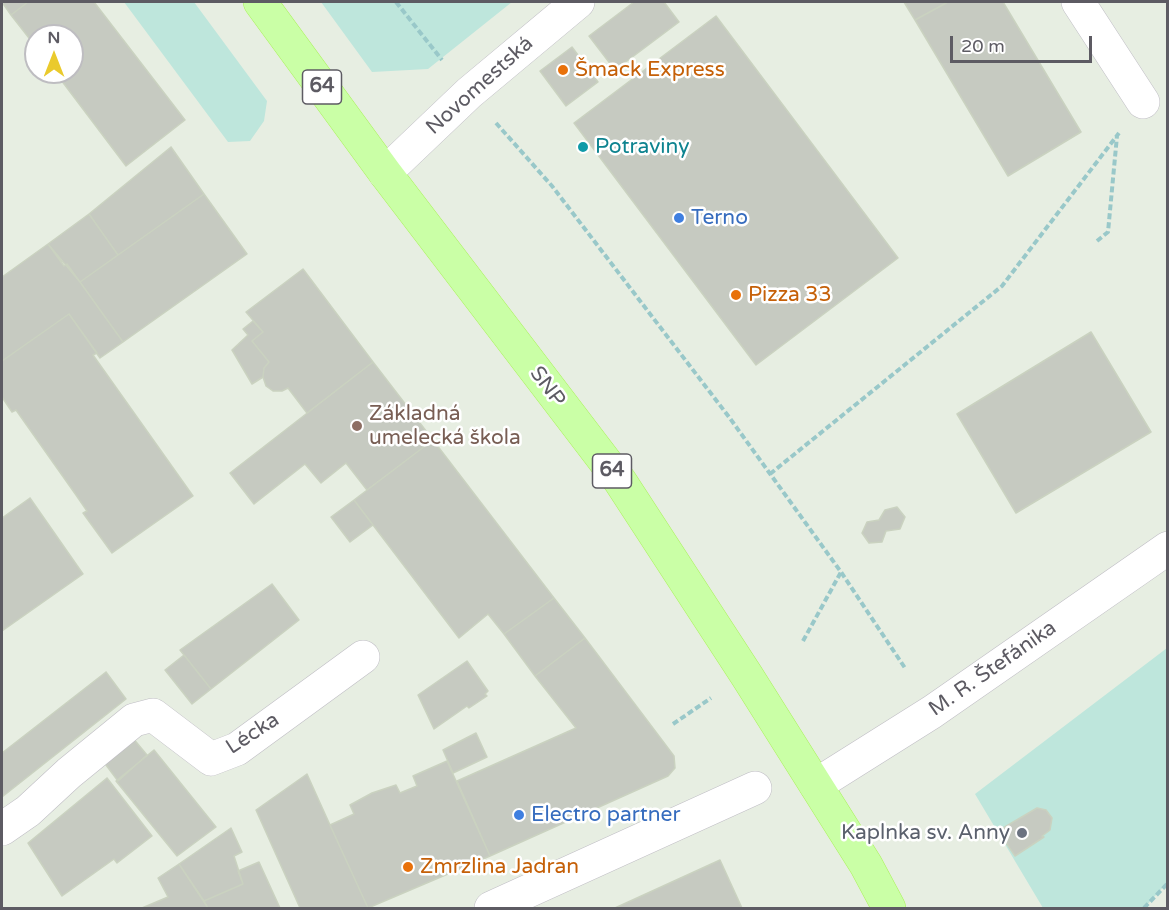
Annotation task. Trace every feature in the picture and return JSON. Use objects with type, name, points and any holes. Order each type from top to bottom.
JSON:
[{"type":"main road","name":"SNP","points":[[260,2],[385,174],[620,481],[816,785]]},
{"type":"main road","name":"64","points":[[816,785],[889,909]]},
{"type":"street","name":"Novomestská","points":[[385,174],[469,93],[578,2]]},
{"type":"street","points":[[1078,2],[1143,102]]},
{"type":"street","name":"M. R. Štefánika","points":[[816,785],[932,712],[1167,548]]},
{"type":"street","name":"Lécka","points":[[2,829],[28,811],[69,773],[134,720],[153,715],[211,759],[237,749],[363,657]]},
{"type":"street","points":[[491,909],[755,788]]},
{"type":"path","points":[[396,2],[469,93],[552,186],[770,474],[841,572],[905,668]]},
{"type":"path","points":[[770,474],[1002,286],[1143,102]]},
{"type":"path","points":[[1097,241],[1108,232],[1117,136]]},
{"type":"path","points":[[803,641],[841,572]]},
{"type":"path","points":[[673,724],[711,698]]},
{"type":"path","points":[[1144,909],[1167,883]]},
{"type":"shaded area","points":[[124,2],[194,2],[267,101],[264,121],[250,141],[228,142]]},
{"type":"shaded area","points":[[321,2],[512,2],[428,69],[372,72]]},
{"type":"shaded area","points":[[1167,648],[1167,883],[1144,908],[1043,908],[975,794]]},
{"type":"building","points":[[2,2],[28,2],[11,15]]},
{"type":"building","points":[[28,2],[94,2],[185,120],[126,166],[64,84],[84,84],[84,24],[24,24],[24,32],[11,15]]},
{"type":"building","points":[[634,2],[664,2],[679,22],[615,70],[589,36]]},
{"type":"building","points":[[904,2],[948,2],[915,20]]},
{"type":"building","points":[[948,2],[1003,2],[1081,132],[1008,176],[915,20]]},
{"type":"building","points":[[716,16],[898,258],[756,365],[574,123]]},
{"type":"building","points":[[572,47],[598,82],[566,106],[540,71]]},
{"type":"building","points":[[171,147],[204,194],[118,255],[89,214]]},
{"type":"building","points":[[204,194],[247,254],[123,342],[80,282]]},
{"type":"building","points":[[89,214],[118,255],[80,282],[48,244]]},
{"type":"building","points":[[48,244],[64,266],[67,264],[123,342],[100,358],[69,314],[2,361],[2,277]]},
{"type":"building","points":[[303,269],[373,362],[307,413],[288,388],[273,391],[266,386],[263,377],[264,368],[269,362],[252,341],[263,332],[246,312]]},
{"type":"building","points":[[69,314],[97,353],[93,355],[193,496],[112,553],[83,513],[87,511],[76,495],[16,410],[12,412],[2,397],[2,361]]},
{"type":"building","points":[[253,321],[263,332],[252,341],[269,362],[264,368],[263,377],[252,384],[232,350],[248,335],[243,329]]},
{"type":"building","points":[[1091,332],[1151,432],[1016,513],[957,414]]},
{"type":"building","name":"Základná umelecká škola","points":[[373,362],[433,440],[367,490],[346,463],[321,483],[305,464],[254,504],[230,473]]},
{"type":"building","points":[[433,440],[554,598],[504,634],[488,614],[459,638],[354,500]]},
{"type":"building","points":[[30,498],[83,574],[2,631],[2,518]]},
{"type":"building","points":[[354,500],[373,525],[350,542],[331,517]]},
{"type":"building","points":[[897,507],[905,517],[900,529],[886,531],[882,542],[869,543],[862,533],[867,522],[879,520],[885,510]]},
{"type":"building","points":[[272,584],[299,620],[211,689],[180,650]]},
{"type":"building","points":[[554,598],[585,638],[535,676],[504,634]]},
{"type":"building","points":[[585,638],[674,756],[675,768],[668,776],[490,856],[457,781],[576,728],[535,676]]},
{"type":"building","points":[[184,655],[211,689],[192,704],[165,670]]},
{"type":"building","points":[[467,661],[488,691],[485,694],[487,696],[469,708],[467,706],[434,729],[418,695]]},
{"type":"building","points":[[106,672],[126,699],[2,797],[2,753]]},
{"type":"building","points":[[476,733],[487,757],[453,773],[443,750]]},
{"type":"building","points":[[132,737],[147,755],[118,781],[103,761]]},
{"type":"building","points":[[154,750],[216,827],[177,856],[116,781]]},
{"type":"building","points":[[447,761],[490,856],[368,908],[330,825],[354,814],[350,805],[372,793],[396,785],[400,793],[417,786],[413,776]]},
{"type":"building","points":[[307,774],[368,908],[300,908],[256,810]]},
{"type":"building","points":[[107,778],[152,836],[117,863],[114,859],[62,896],[28,843]]},
{"type":"building","name":"Kaplnka sv. Anny","points":[[1037,808],[1046,810],[1052,818],[1050,830],[1042,836],[1044,837],[1015,856],[998,831]]},
{"type":"building","points":[[231,828],[242,852],[234,856],[243,884],[204,901],[179,864]]},
{"type":"building","points":[[720,860],[742,908],[615,908]]},
{"type":"building","points":[[259,862],[280,908],[208,908],[204,901],[243,884],[238,871]]},
{"type":"building","points":[[179,864],[208,908],[142,908],[168,897],[158,878]]},
{"type":"place","name":"Šmack Express","points":[[563,70]]},
{"type":"place","name":"Potraviny","points":[[583,147]]},
{"type":"place","name":"Terno","points":[[679,218]]},
{"type":"place","name":"Pizza 33","points":[[736,295]]},
{"type":"place","name":"Základná umelecká škola","points":[[357,426]]},
{"type":"place","name":"Electro partner","points":[[519,815]]},
{"type":"place","name":"Kaplnka sv. Anny","points":[[1022,833]]},
{"type":"place","name":"Zmrzlina Jadran","points":[[408,867]]}]
